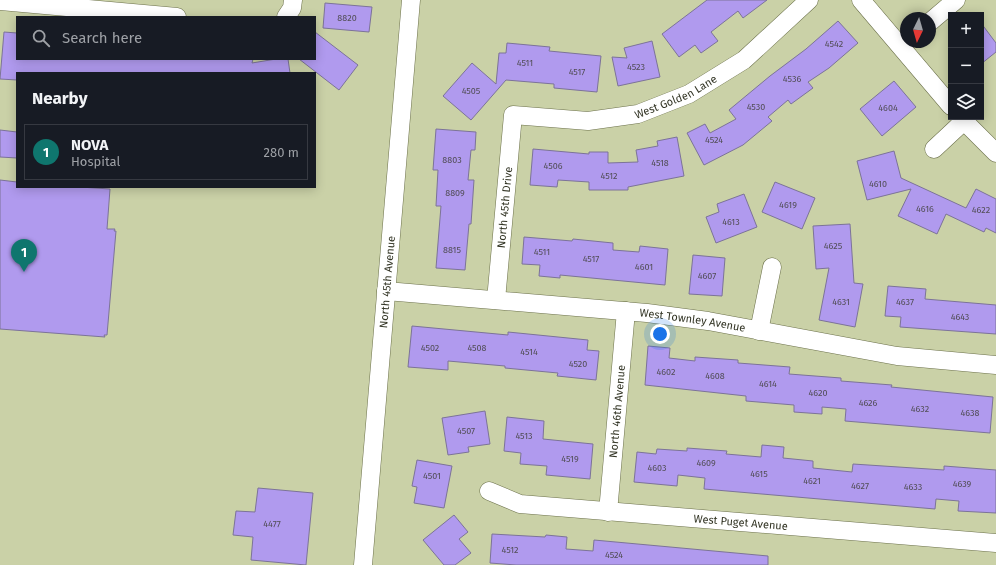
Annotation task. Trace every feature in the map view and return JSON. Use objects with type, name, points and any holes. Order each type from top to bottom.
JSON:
[{"type":"street","points":[[287,16],[292,8],[293,0]]},
{"type":"street","name":"North 45th Avenue","points":[[363,565],[411,0]]},
{"type":"street","name":"West Golden Lane","points":[[513,115],[588,121],[638,114],[689,94],[744,60],[809,0]]},
{"type":"street","points":[[861,0],[900,39]]},
{"type":"street","points":[[936,17],[956,0]]},
{"type":"street","points":[[0,1],[166,16]]},
{"type":"street","points":[[908,48],[948,102]]},
{"type":"street","name":"North 45th Drive","points":[[496,300],[513,115]]},
{"type":"street","points":[[934,149],[961,120]]},
{"type":"street","points":[[963,120],[996,153]]},
{"type":"street","points":[[759,331],[772,268]]},
{"type":"street","name":"West Townley Avenue","points":[[386,291],[626,311],[708,321],[897,356],[996,365]]},
{"type":"street","name":"North 46th Avenue","points":[[608,512],[626,311]]},
{"type":"street","name":"West Puget Avenue","points":[[489,490],[520,504],[996,543]]},
{"type":"building","points":[[707,0],[767,0],[743,18],[738,11],[711,32],[718,41],[701,53],[695,45],[679,57],[662,34]]},
{"type":"building","points":[[325,3],[372,7],[369,32],[323,28]]},
{"type":"building","points":[[838,21],[858,43],[829,68],[808,82],[813,88],[791,104],[788,100],[768,117],[772,121],[743,145],[704,165],[687,133],[705,124],[710,133],[736,119],[729,110],[806,49]]},
{"type":"building","points":[[984,27],[996,43],[996,52],[984,62]]},
{"type":"building","points":[[4,32],[16,33],[16,60],[253,60],[252,63],[270,60],[288,60],[290,72],[16,72],[16,80],[0,79]]},
{"type":"building","points":[[316,33],[358,65],[339,90],[300,60],[316,60]]},
{"type":"building","points":[[652,41],[660,77],[618,86],[612,57],[627,58],[624,48]]},
{"type":"building","points":[[507,43],[550,47],[549,51],[601,56],[597,92],[554,88],[554,84],[506,80],[471,120],[443,96],[472,63],[496,84],[499,53],[506,53]]},
{"type":"building","points":[[894,81],[916,107],[882,136],[860,109]]},
{"type":"building","points":[[436,129],[476,132],[475,150],[471,150],[468,180],[474,180],[471,224],[469,224],[465,270],[436,268],[441,206],[436,206],[438,170],[433,170]]},
{"type":"building","points":[[0,130],[16,132],[16,158],[0,157]]},
{"type":"building","points":[[677,137],[684,176],[628,187],[628,190],[589,190],[589,182],[558,180],[557,187],[530,185],[533,149],[589,154],[589,152],[608,152],[608,163],[638,162],[636,150],[658,146],[657,141]]},
{"type":"building","points":[[894,151],[901,178],[966,208],[976,189],[996,199],[996,233],[986,228],[984,232],[946,214],[937,234],[898,216],[911,189],[867,200],[857,161]]},
{"type":"building","points":[[0,180],[16,182],[16,188],[110,189],[107,229],[115,229],[114,231],[116,231],[107,335],[104,335],[105,337],[0,329]]},
{"type":"building","points":[[775,182],[815,198],[802,229],[762,212]]},
{"type":"building","points":[[744,194],[757,227],[716,243],[706,217],[719,212],[717,204]]},
{"type":"building","points":[[850,224],[854,283],[863,284],[855,327],[819,320],[829,268],[816,269],[813,226]]},
{"type":"building","points":[[524,237],[572,241],[573,239],[613,243],[613,250],[639,252],[640,246],[668,249],[665,285],[560,275],[560,278],[539,276],[540,265],[522,264]]},
{"type":"building","points":[[693,255],[725,258],[722,296],[689,294]]},
{"type":"building","points":[[888,286],[926,289],[925,299],[996,305],[996,334],[900,327],[901,317],[885,316]]},
{"type":"building","points":[[412,326],[508,335],[508,332],[588,340],[587,350],[599,351],[596,380],[557,376],[558,373],[505,368],[505,366],[448,361],[448,370],[408,367]]},
{"type":"building","points":[[648,346],[670,348],[669,358],[695,361],[695,357],[738,360],[738,363],[790,367],[789,374],[841,378],[841,381],[892,385],[891,387],[993,397],[990,433],[845,421],[846,409],[822,407],[822,414],[794,412],[794,405],[746,401],[746,396],[645,385]]},
{"type":"building","points":[[485,411],[490,444],[468,447],[469,452],[448,455],[442,418]]},
{"type":"building","points":[[507,417],[544,421],[543,439],[593,444],[590,479],[546,475],[547,466],[520,464],[521,453],[504,451]]},
{"type":"building","points":[[762,445],[784,447],[783,458],[813,461],[813,468],[852,472],[853,464],[944,470],[944,466],[996,470],[996,513],[958,511],[959,501],[936,499],[935,509],[704,489],[705,478],[678,475],[677,486],[634,482],[637,452],[656,454],[657,449],[687,451],[687,448],[727,451],[726,454],[761,457]]},
{"type":"building","points":[[417,460],[452,466],[444,508],[414,503],[417,487],[412,486]]},
{"type":"building","points":[[258,488],[313,493],[306,565],[251,560],[253,537],[233,535],[236,511],[255,512]]},
{"type":"building","points":[[454,515],[468,532],[459,539],[471,553],[455,565],[444,565],[423,540]]},
{"type":"building","points":[[492,534],[567,537],[566,549],[593,551],[594,540],[768,556],[768,565],[516,565],[490,563]]},
{"type":"place","name":"NOVA","points":[[24,272]]}]
